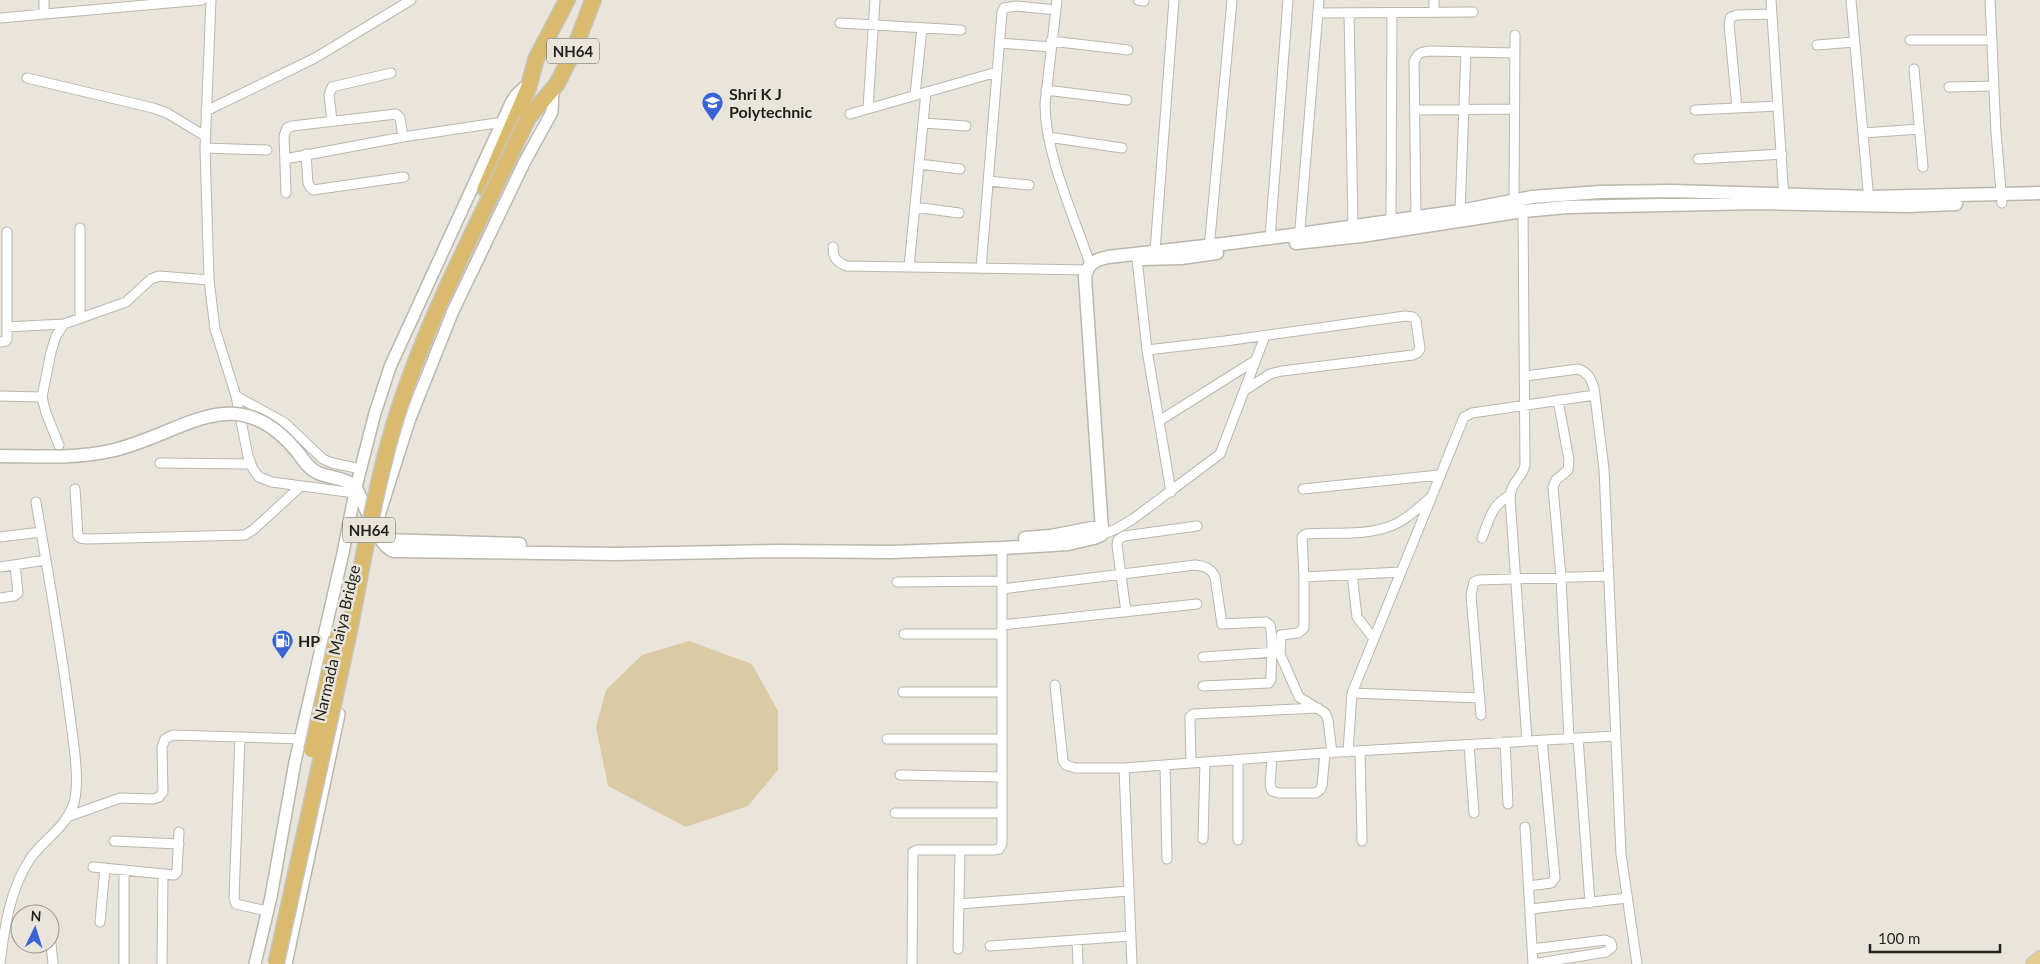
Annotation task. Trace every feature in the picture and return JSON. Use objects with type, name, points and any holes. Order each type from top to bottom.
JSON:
[{"type":"highway","name":"NH64","points":[[276,964],[348,637],[375,499],[393,429],[407,386],[439,308],[524,115],[529,83],[536,59],[567,0]]},
{"type":"highway","name":"NH64","points":[[524,115],[553,88],[574,50],[593,0]]},
{"type":"highway","name":"Narmada Maiya Bridge","points":[[265,964],[292,852],[318,719],[369,492],[390,409],[434,299],[485,190],[524,115]]},
{"type":"main road","points":[[1108,257],[1136,259],[1181,258],[1209,250],[1270,238],[1361,236],[1517,208],[1532,197],[1600,192],[1671,191],[1784,200],[1869,201],[2001,198],[2040,193]]},
{"type":"main road","points":[[2001,198],[2040,202]]},
{"type":"main road","points":[[0,456],[82,455],[109,451],[143,442],[201,416],[221,412],[240,414],[256,419],[276,430],[288,440],[307,465],[316,472],[347,482],[355,490],[388,549],[394,551],[607,554],[778,551],[892,552],[1068,544],[1094,538],[1101,530],[1085,277],[1088,267],[1108,257],[1155,251],[1209,250],[1300,238],[1353,226],[1460,211],[1517,208]]},
{"type":"main road","points":[[383,540],[616,547],[891,544],[1002,541],[1101,530]]},
{"type":"main road","points":[[2033,964],[2040,958]]},
{"type":"street","points":[[44,0],[44,14]]},
{"type":"street","points":[[82,0],[82,10]]},
{"type":"street","points":[[0,18],[202,0]]},
{"type":"street","points":[[211,0],[205,148],[209,280],[215,329],[236,396],[246,448],[251,464],[259,477],[272,482],[301,486],[355,490]]},
{"type":"street","points":[[206,111],[316,58],[412,0]]},
{"type":"street","points":[[868,108],[874,0]]},
{"type":"street","points":[[833,247],[833,256],[838,262],[846,266],[981,269],[1088,267],[1048,137],[1045,121],[1046,90],[1057,0]]},
{"type":"street","points":[[1155,251],[1174,0]]},
{"type":"street","points":[[1209,250],[1232,0]]},
{"type":"street","points":[[1270,238],[1288,0]]},
{"type":"street","points":[[1300,238],[1319,0]]},
{"type":"street","points":[[1434,0],[1434,12]]},
{"type":"street","points":[[1771,0],[1784,200]]},
{"type":"street","points":[[1850,0],[1869,201]]},
{"type":"street","points":[[1990,0],[2001,198]]},
{"type":"street","points":[[981,269],[1002,12],[1004,8],[1016,6],[1056,10]]},
{"type":"street","points":[[1318,13],[1473,12]]},
{"type":"street","points":[[1350,13],[1353,226]]},
{"type":"street","points":[[1391,221],[1392,13]]},
{"type":"street","points":[[1737,108],[1729,24],[1731,17],[1737,15],[1772,14]]},
{"type":"street","points":[[840,23],[961,30]]},
{"type":"street","points":[[915,95],[922,28]]},
{"type":"street","points":[[1515,35],[1514,109],[1517,208],[1526,376],[1525,465],[1523,474],[1516,479],[1510,488],[1510,494],[1527,741]]},
{"type":"street","points":[[1910,40],[1992,40]]},
{"type":"street","points":[[1816,45],[1854,42]]},
{"type":"street","points":[[1000,43],[1051,44],[1128,50]]},
{"type":"street","points":[[1416,217],[1414,62],[1416,55],[1421,52],[1430,51],[1514,53]]},
{"type":"street","points":[[1460,211],[1466,52]]},
{"type":"street","points":[[1914,69],[1923,167]]},
{"type":"street","points":[[850,114],[997,72]]},
{"type":"street","points":[[332,121],[329,95],[332,87],[391,73]]},
{"type":"street","points":[[27,78],[153,108],[167,113],[206,136]]},
{"type":"street","name":"NH64","points":[[255,964],[268,910],[301,739],[355,490],[374,413],[390,367],[503,122],[516,95],[529,83]]},
{"type":"street","points":[[1949,87],[1994,86]]},
{"type":"street","points":[[286,964],[315,832],[375,528],[409,421],[453,311],[524,163],[552,112],[553,88]]},
{"type":"street","points":[[1046,90],[1127,100]]},
{"type":"street","points":[[910,267],[926,92]]},
{"type":"street","points":[[1695,110],[1778,106]]},
{"type":"street","points":[[1415,110],[1514,109]]},
{"type":"street","points":[[286,192],[284,136],[287,128],[396,114],[400,118],[403,137]]},
{"type":"street","points":[[285,158],[503,122]]},
{"type":"street","points":[[923,123],[966,126]]},
{"type":"street","points":[[1863,133],[1919,129]]},
{"type":"street","points":[[1048,137],[1122,148]]},
{"type":"street","points":[[205,148],[267,150]]},
{"type":"street","points":[[306,154],[308,183],[313,190],[404,177]]},
{"type":"street","points":[[1698,159],[1782,154]]},
{"type":"street","points":[[919,164],[960,169]]},
{"type":"street","points":[[988,181],[1029,185]]},
{"type":"street","points":[[915,207],[959,213]]},
{"type":"street","points":[[80,228],[80,318]]},
{"type":"street","points":[[0,342],[7,339],[7,232]]},
{"type":"street","points":[[1136,259],[1147,350],[1171,492]]},
{"type":"street","points":[[7,327],[64,324],[126,302],[151,279],[159,276],[209,280]]},
{"type":"street","points":[[1147,350],[1410,316],[1416,321],[1420,349],[1413,355],[1282,371],[1270,374],[1245,390]]},
{"type":"street","points":[[59,445],[42,397],[51,352],[56,336],[64,324]]},
{"type":"street","points":[[1101,530],[1116,529],[1134,519],[1220,454],[1265,336]]},
{"type":"street","points":[[1159,421],[1256,359]]},
{"type":"street","points":[[1526,376],[1578,369],[1584,371],[1590,377],[1595,395],[1604,469],[1621,854],[1637,964]]},
{"type":"street","points":[[1348,752],[1352,693],[1464,417],[1472,413],[1595,395]]},
{"type":"street","points":[[0,396],[42,397]]},
{"type":"street","points":[[236,396],[285,423],[322,459],[361,470]]},
{"type":"street","points":[[1558,400],[1568,470],[1556,480],[1552,487],[1590,903]]},
{"type":"street","points":[[160,463],[251,464]]},
{"type":"street","points":[[1304,489],[1440,475]]},
{"type":"street","points":[[75,489],[78,536],[80,538],[96,539],[244,535],[254,530],[301,486]]},
{"type":"street","points":[[1482,538],[1494,508],[1498,502],[1510,494]]},
{"type":"street","points":[[1203,686],[1269,684],[1281,635],[1298,633],[1304,628],[1302,537],[1306,534],[1382,529],[1406,518],[1430,498]]},
{"type":"street","points":[[0,964],[8,916],[14,894],[31,858],[59,830],[67,817],[76,790],[74,746],[64,670],[36,502]]},
{"type":"street","points":[[1126,612],[1117,545],[1118,540],[1124,536],[1197,526]]},
{"type":"street","points":[[0,538],[41,532]]},
{"type":"street","points":[[912,964],[913,852],[917,850],[999,849],[1002,844],[1002,548]]},
{"type":"street","points":[[0,567],[46,560]]},
{"type":"street","points":[[0,598],[14,596],[18,593],[15,565]]},
{"type":"street","points":[[897,582],[1002,585],[1195,565],[1205,567],[1213,571],[1215,577],[1222,624],[1266,622],[1270,624],[1276,653],[1299,697],[1325,713],[1328,720],[1328,753],[1322,786],[1316,793],[1279,793],[1272,791],[1270,785],[1272,757]]},
{"type":"street","points":[[1304,577],[1401,572]]},
{"type":"street","points":[[1352,574],[1357,617],[1374,639]]},
{"type":"street","points":[[1481,715],[1471,595],[1474,582],[1479,580],[1517,578],[1608,576]]},
{"type":"street","points":[[904,634],[1002,630],[1197,604]]},
{"type":"street","points":[[1203,657],[1276,653]]},
{"type":"street","points":[[1055,685],[1063,761],[1066,765],[1075,768],[1124,768],[1328,753],[1615,736]]},
{"type":"street","points":[[903,692],[1002,692]]},
{"type":"street","points":[[1352,693],[1480,698]]},
{"type":"street","points":[[1191,763],[1190,717],[1193,714],[1318,708]]},
{"type":"street","points":[[67,817],[120,798],[153,800],[159,797],[163,792],[162,747],[166,739],[173,735],[301,739]]},
{"type":"street","points":[[240,737],[234,899],[236,904],[242,906],[268,910]]},
{"type":"street","points":[[887,739],[1002,739]]},
{"type":"street","points":[[1529,886],[1551,883],[1555,878],[1542,740]]},
{"type":"street","points":[[1505,742],[1508,804]]},
{"type":"street","points":[[1469,744],[1474,813]]},
{"type":"street","points":[[1360,751],[1362,841]]},
{"type":"street","points":[[1238,760],[1238,840]]},
{"type":"street","points":[[1203,839],[1205,762]]},
{"type":"street","points":[[1165,765],[1167,859]]},
{"type":"street","points":[[1124,768],[1132,964]]},
{"type":"street","points":[[900,775],[1002,778]]},
{"type":"street","points":[[896,813],[1002,813]]},
{"type":"street","points":[[1525,827],[1531,909],[1532,949],[1533,964],[1606,952],[1612,947],[1611,943],[1605,940],[1532,949]]},
{"type":"street","points":[[94,868],[174,875],[177,872],[180,832]]},
{"type":"street","points":[[114,841],[179,844]]},
{"type":"street","points":[[958,949],[960,850]]},
{"type":"street","points":[[100,922],[105,868]]},
{"type":"street","points":[[124,870],[124,964]]},
{"type":"street","points":[[162,964],[163,874]]},
{"type":"street","points":[[959,904],[1129,891]]},
{"type":"street","points":[[1531,909],[1627,898]]},
{"type":"street","points":[[990,946],[1131,936]]},
{"type":"street","points":[[1076,940],[1078,964]]},
{"type":"shaded area","points":[[689,641],[752,664],[778,711],[778,770],[748,806],[686,827],[608,786],[596,727],[606,690],[642,655]]},
{"type":"place","name":"Shri K J Polytechnic","points":[[713,121]]},
{"type":"place","name":"HP","points":[[282,659]]}]
